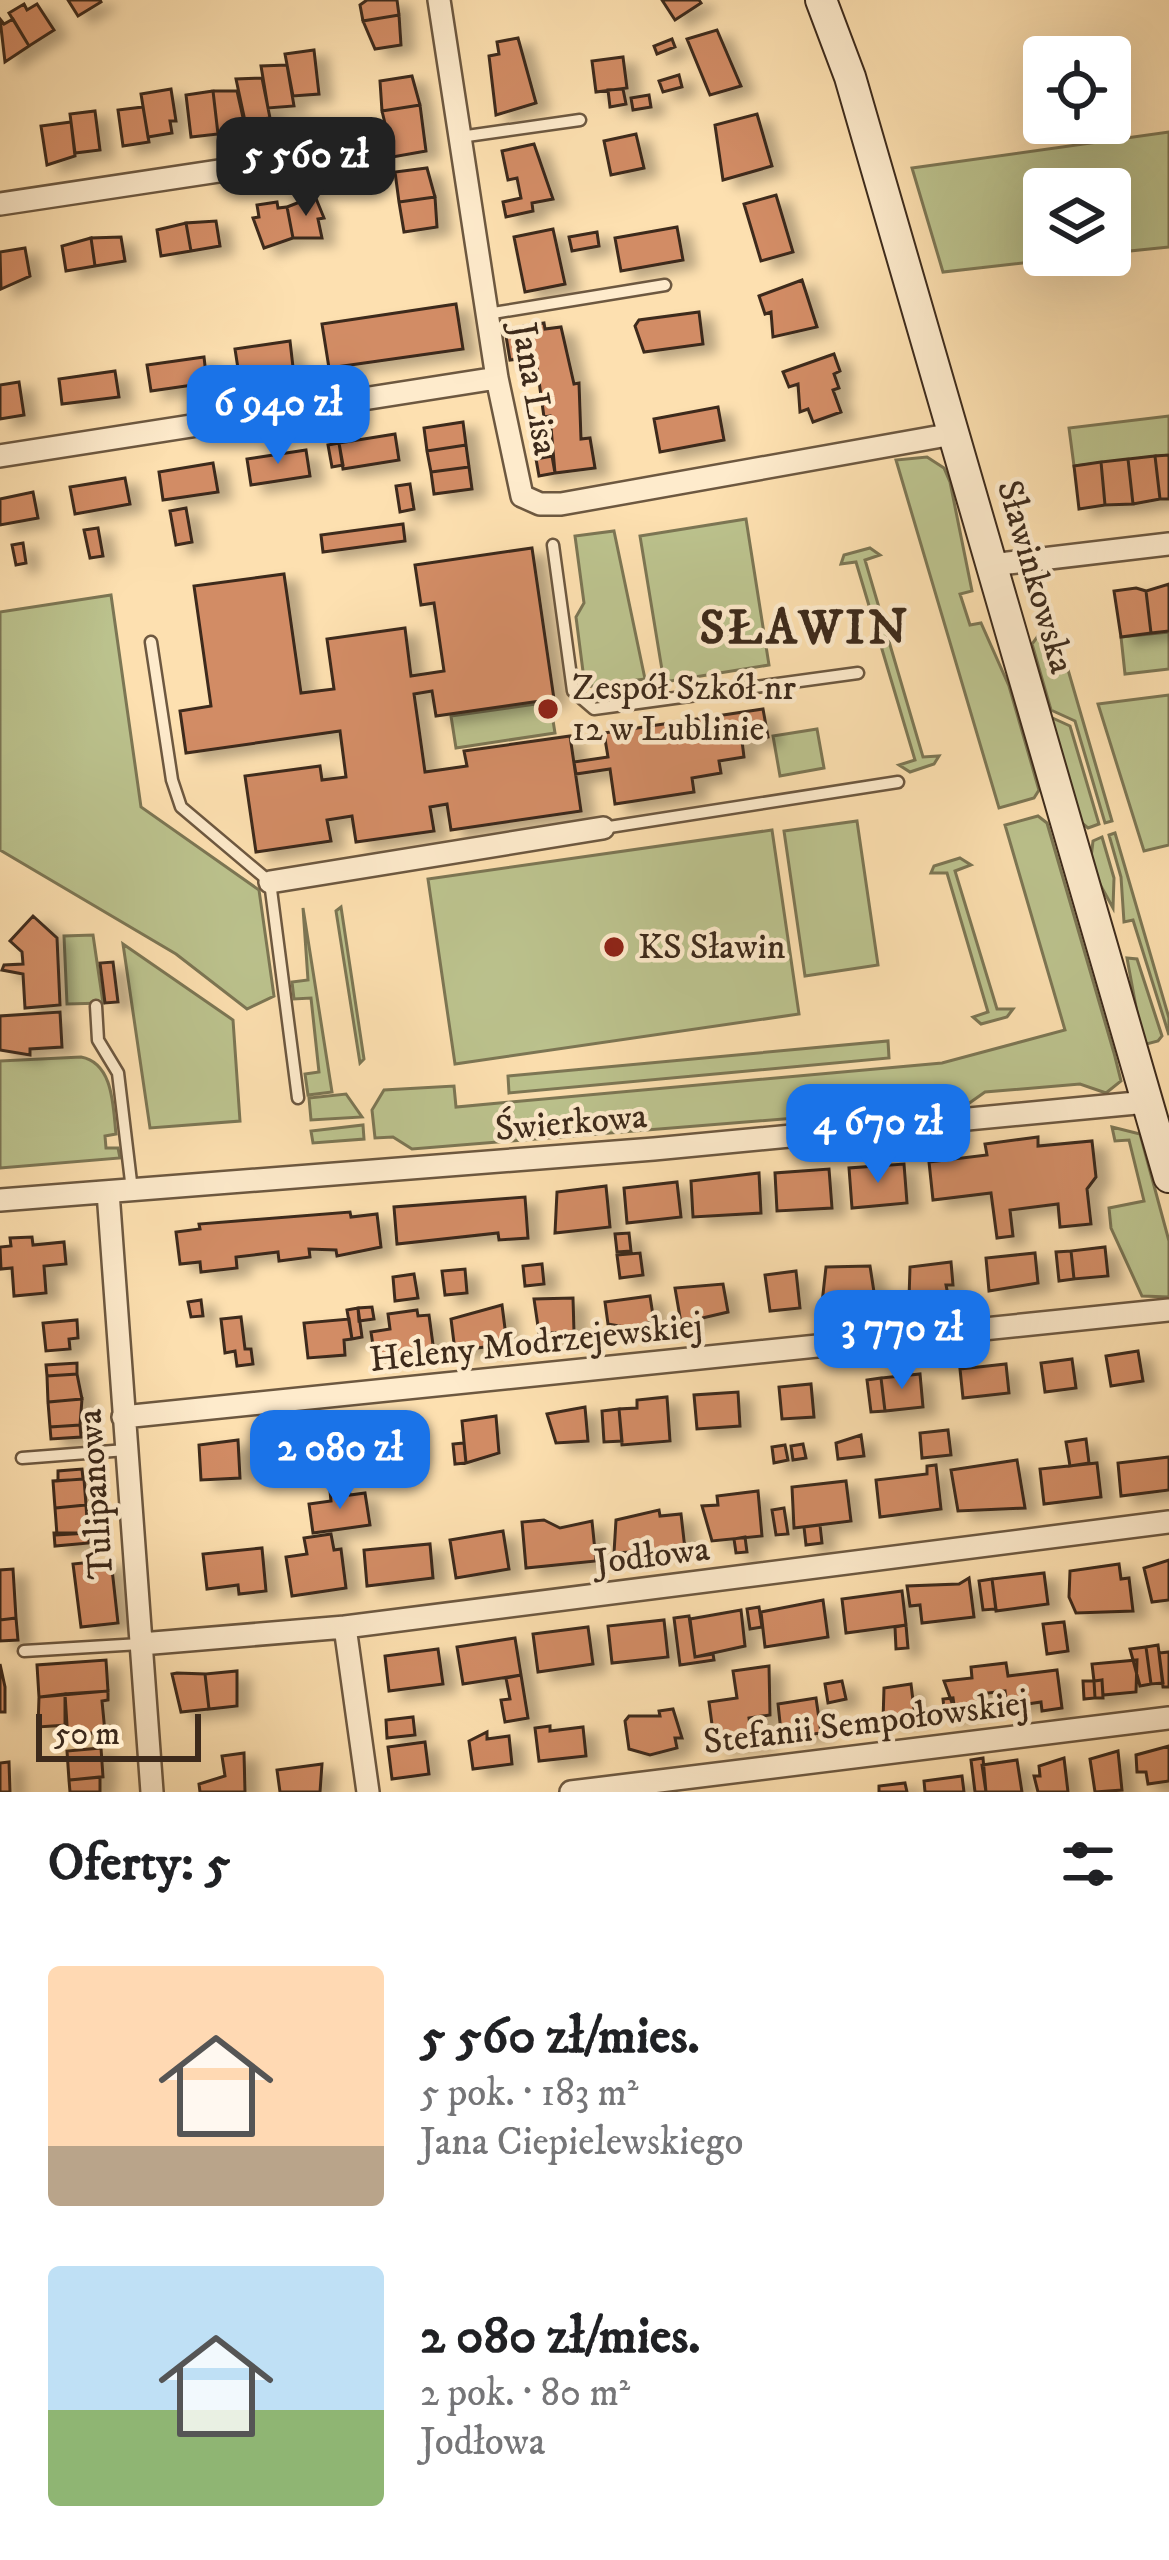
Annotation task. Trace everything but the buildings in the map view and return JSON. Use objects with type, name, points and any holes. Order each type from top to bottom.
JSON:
[{"type":"street","name":"Jana Lisa","points":[[439,0],[497,379],[522,496],[540,504],[684,484],[953,434]]},
{"type":"street","name":"Sławinkowska","points":[[821,0],[850,77],[1169,1177]]},
{"type":"street","points":[[0,204],[325,155]]},
{"type":"street","points":[[0,456],[497,379]]},
{"type":"street","points":[[992,565],[1169,544]]},
{"type":"street","points":[[270,882],[603,828]]},
{"type":"street","name":"Świerkowa","points":[[0,1200],[1147,1102]]},
{"type":"street","name":"Tulipanowa","points":[[108,1192],[152,1792]]},
{"type":"street","name":"Heleny Modrzejewskiej","points":[[123,1417],[1169,1310]]},
{"type":"street","name":"Jodłowa","points":[[141,1644],[345,1627],[1169,1522]]},
{"type":"street","points":[[345,1627],[368,1792]]},
{"type":"street","name":"Stefanii Sempołowskiej","points":[[571,1792],[1169,1718]]},
{"type":"lane","points":[[460,137],[580,119]]},
{"type":"lane","points":[[487,314],[665,285]]},
{"type":"lane","points":[[553,545],[573,691],[595,709],[858,673]]},
{"type":"lane","points":[[152,642],[172,780],[181,807],[270,882],[298,1098]]},
{"type":"lane","points":[[603,828],[898,782]]},
{"type":"lane","points":[[96,1006],[98,1040],[118,1072],[132,1190]]},
{"type":"lane","points":[[22,1458],[126,1450]]},
{"type":"lane","points":[[24,1651],[141,1644]]},
{"type":"green space","points":[[1169,132],[1169,247],[1131,251],[1131,168],[1023,168],[1023,263],[943,272],[912,168],[1083,144],[1131,144],[1131,137]]},
{"type":"green space","points":[[1169,416],[1169,455],[1074,466],[1069,428]]},
{"type":"green space","points":[[927,457],[944,468],[950,482],[972,591],[960,594],[970,625],[981,623],[1009,686],[1039,790],[1034,798],[999,808],[896,460]]},
{"type":"green space","points":[[746,519],[769,665],[664,682],[640,536]]},
{"type":"green space","points":[[614,531],[645,679],[585,687],[576,617],[584,603],[575,536]]},
{"type":"green space","points":[[870,548],[880,555],[865,560],[923,757],[939,756],[934,764],[910,772],[899,765],[915,760],[856,562],[841,564],[844,555]]},
{"type":"green space","points":[[111,595],[141,807],[259,890],[274,996],[247,1009],[176,954],[0,850],[0,612]]},
{"type":"green space","points":[[1043,629],[1062,649],[1112,821],[1105,823],[1075,721],[1051,710],[1032,644]]},
{"type":"green space","points":[[1169,632],[1169,669],[1125,674],[1121,637]]},
{"type":"green space","points":[[1169,695],[1169,845],[1144,851],[1098,704]]},
{"type":"green space","points":[[550,702],[555,733],[456,748],[451,716]]},
{"type":"green space","points":[[1046,715],[1070,726],[1099,824],[1088,828],[1077,819]]},
{"type":"green space","points":[[817,729],[824,768],[780,776],[773,736]]},
{"type":"green space","points":[[1038,816],[1047,823],[1121,1081],[1106,1093],[1080,1084],[985,1092],[968,1104],[412,1149],[393,1137],[375,1138],[372,1110],[384,1090],[454,1086],[456,1107],[942,1063],[1065,1030],[1005,825]]},
{"type":"green space","points":[[857,821],[878,965],[805,976],[784,831]]},
{"type":"green space","name":"KS Sławin","points":[[772,830],[799,1014],[455,1064],[428,879]]},
{"type":"green space","points":[[1115,833],[1169,1018],[1169,1035],[1133,920],[1124,922],[1121,877],[1109,835]]},
{"type":"green space","points":[[1102,837],[1114,878],[1113,908],[1090,866],[1093,841]]},
{"type":"green space","points":[[960,858],[971,865],[955,871],[997,1009],[1013,1009],[1007,1017],[981,1024],[973,1017],[988,1012],[947,873],[931,873],[934,866]]},
{"type":"green space","points":[[341,907],[364,1059],[360,1063],[336,911]]},
{"type":"green space","points":[[303,908],[332,1092],[308,1095],[305,1074],[319,1072],[311,998],[294,999],[292,982],[308,980]]},
{"type":"green space","points":[[93,935],[103,1003],[67,1004],[64,936]]},
{"type":"green space","points":[[123,944],[233,1020],[240,1121],[150,1128]]},
{"type":"green space","points":[[1127,958],[1137,959],[1162,1036],[1158,1041],[1143,1045]]},
{"type":"green space","points":[[888,1041],[889,1058],[509,1093],[508,1076]]},
{"type":"green space","points":[[81,1057],[92,1061],[106,1077],[116,1134],[105,1136],[106,1148],[118,1148],[120,1158],[0,1168],[0,1061]]},
{"type":"green space","points":[[346,1094],[362,1117],[311,1120],[309,1098]]},
{"type":"green space","points":[[363,1125],[364,1139],[313,1143],[311,1131]]},
{"type":"green space","points":[[1112,1127],[1140,1134],[1169,1241],[1169,1297],[1142,1296],[1111,1228],[1109,1208],[1144,1201],[1129,1140],[1115,1141]]},
{"type":"place","name":"Zespół Szkół nr 12 w Lublinie","points":[[548,709]]},
{"type":"place","name":"KS Sławin","points":[[614,947]]},
{"type":"district","name":"SŁAWIN","points":[[805,629]]}]
